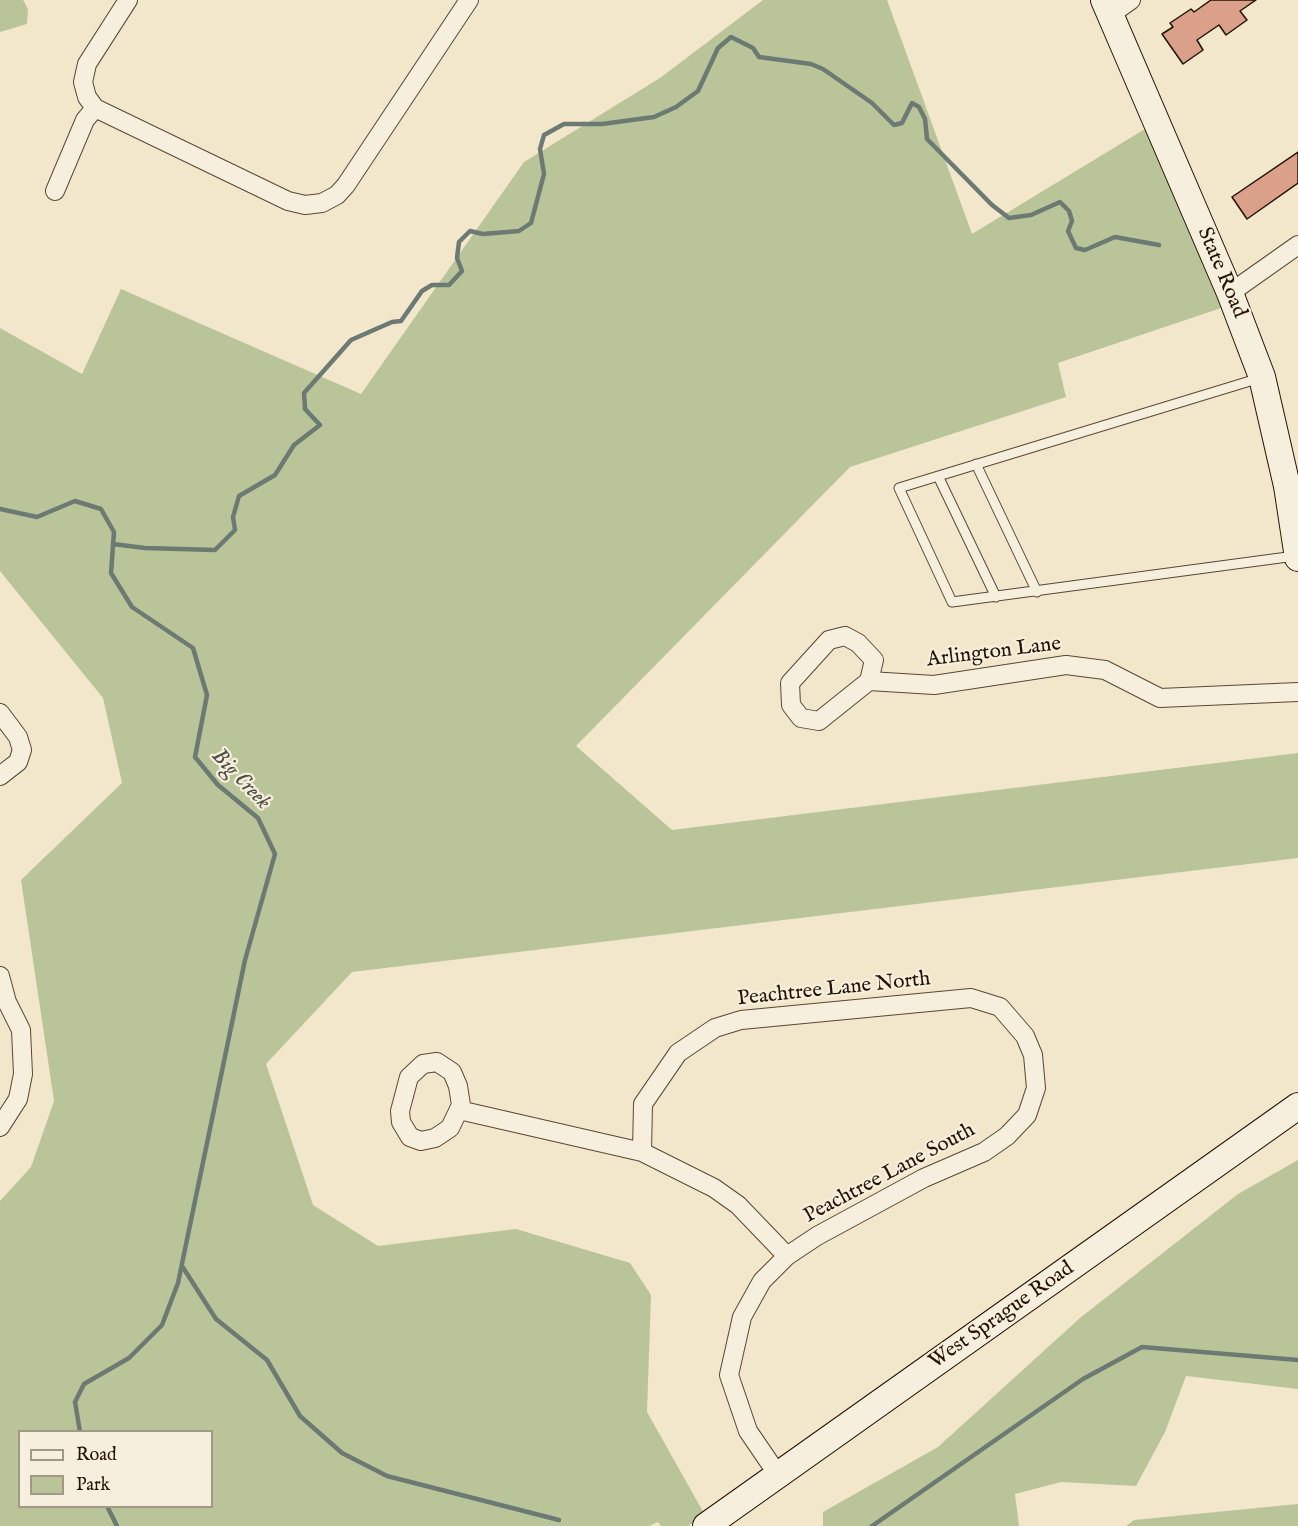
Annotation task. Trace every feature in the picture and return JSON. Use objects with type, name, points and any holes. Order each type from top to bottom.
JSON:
[{"type":"street","points":[[128,0],[87,64],[83,82],[87,97],[95,108],[288,201],[305,205],[322,203],[337,195],[346,185],[469,0]]},
{"type":"street","points":[[1107,7],[1131,0]]},
{"type":"street","name":"State Road","points":[[1107,7],[1230,293],[1262,377],[1287,486],[1298,557]]},
{"type":"street","points":[[55,191],[85,120],[95,108]]},
{"type":"street","points":[[1230,293],[1298,245]]},
{"type":"street","points":[[844,636],[858,643],[874,660],[869,681],[819,721],[801,718],[791,705],[790,683],[829,640],[844,636]]},
{"type":"street","name":"Arlington Lane","points":[[869,681],[934,685],[1066,665],[1105,670],[1160,698],[1298,692]]},
{"type":"street","points":[[0,713],[18,737],[22,750],[18,762],[0,776]]},
{"type":"street","points":[[0,976],[7,1002],[21,1030],[23,1074],[18,1099],[0,1126]]},
{"type":"street","name":"Peachtree Lane North","points":[[642,1152],[643,1104],[678,1053],[714,1028],[741,1020],[971,998],[1000,1007],[1025,1036]]},
{"type":"street","name":"Peachtree Lane South","points":[[778,1475],[748,1431],[729,1375],[742,1317],[762,1281],[787,1256],[817,1236],[924,1178],[984,1152],[1007,1136],[1026,1115],[1036,1088],[1033,1055],[1025,1036]]},
{"type":"street","name":"West Sprague Road","points":[[706,1526],[1298,1106]]},
{"type":"street","points":[[459,1110],[642,1152],[714,1188],[738,1205],[787,1256]]},
{"type":"lane","points":[[1262,377],[1138,417],[1119,419],[899,488],[952,603],[1298,557]]},
{"type":"lane","points":[[976,464],[1037,592]]},
{"type":"lane","points":[[938,476],[996,597]]},
{"type":"green space","points":[[0,0],[23,0],[28,9],[27,24],[0,32]]},
{"type":"green space","points":[[763,0],[887,0],[972,234],[1145,129],[1190,216],[1221,308],[1058,363],[1066,397],[850,467],[576,746],[672,830],[1298,753],[1298,858],[352,972],[266,1064],[313,1205],[378,1246],[516,1229],[630,1263],[651,1295],[647,1412],[705,1515],[688,1526],[661,1526],[658,1522],[649,1526],[0,1526],[0,1201],[31,1167],[54,1101],[21,880],[122,783],[103,698],[0,571],[0,328],[82,374],[121,289],[361,394],[524,162],[660,78]]},
{"type":"green space","points":[[1298,1160],[1298,1389],[1186,1376],[1165,1432],[1136,1486],[1061,1482],[1015,1494],[1019,1526],[823,1526],[823,1512],[938,1447],[1080,1318],[1238,1194]]},
{"type":"green space","points":[[1298,1504],[1298,1526],[1126,1526],[1134,1520]]},
{"type":"building","points":[[1211,0],[1256,0],[1240,11],[1247,20],[1226,35],[1219,25],[1197,40],[1203,50],[1183,64],[1162,34],[1173,27],[1170,23],[1191,9],[1194,12]]},
{"type":"building","points":[[1298,152],[1298,183],[1247,219],[1232,197]]},
{"type":"waterway","points":[[113,544],[145,548],[215,550],[235,530],[233,517],[239,496],[275,475],[294,445],[320,425],[305,409],[304,393],[351,340],[392,322],[401,321],[422,291],[432,285],[449,285],[462,271],[457,258],[459,242],[470,231],[483,234],[519,231],[531,223],[544,174],[540,149],[544,135],[564,124],[602,124],[654,117],[676,107],[698,91],[718,48],[731,37],[753,48],[759,57],[811,64],[823,69],[872,103],[894,125],[902,123],[912,103],[919,107],[925,119],[927,139],[992,205],[1009,218],[1031,215],[1060,202],[1069,211],[1072,221],[1068,231],[1076,248],[1085,250],[1115,237],[1159,245]]},
{"type":"waterway","name":"Big Creek","points":[[0,509],[37,517],[75,501],[101,509],[114,532],[111,573],[132,607],[193,648],[207,695],[195,757],[218,785],[258,818],[275,854],[245,960],[178,1283],[162,1325],[129,1358],[84,1384],[75,1402],[80,1430]]},
{"type":"waterway","points":[[182,1266],[216,1319],[267,1360],[300,1416],[342,1453],[387,1476],[559,1520]]},
{"type":"waterway","points":[[872,1526],[1083,1379],[1142,1347],[1298,1360]]},
{"type":"waterway","points":[[108,1508],[117,1526]]}]
